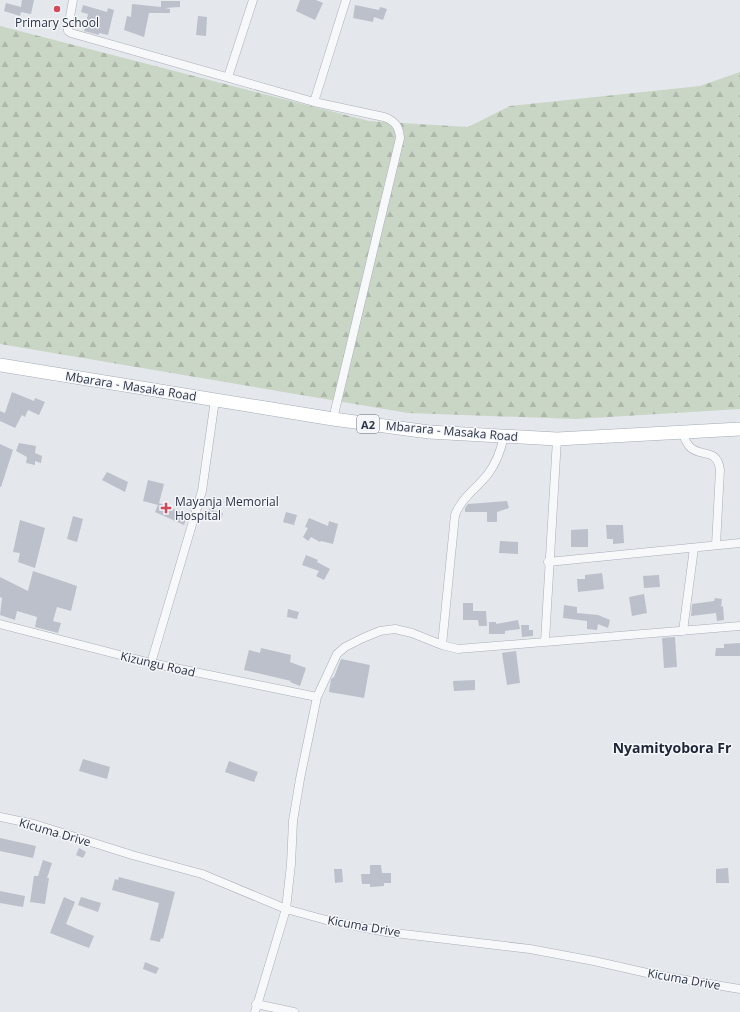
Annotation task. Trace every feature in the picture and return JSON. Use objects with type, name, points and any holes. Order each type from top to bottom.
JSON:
[{"type":"main road","name":"Mbarara - Masaka Road","points":[[0,365],[332,420],[429,432],[558,439],[740,429]]},
{"type":"street","points":[[73,0],[68,27],[68,31],[71,34],[314,102],[393,120],[399,130],[400,138],[332,420]]},
{"type":"street","points":[[228,77],[253,0]]},
{"type":"street","points":[[314,102],[346,0]]},
{"type":"street","points":[[151,663],[202,491],[215,400]]},
{"type":"street","points":[[682,432],[690,446],[715,457],[719,462],[720,470],[716,546]]},
{"type":"street","points":[[442,645],[455,515],[460,504],[494,465],[500,455],[504,436]]},
{"type":"street","points":[[545,641],[548,562],[558,439]]},
{"type":"street","points":[[548,562],[740,543]]},
{"type":"street","points":[[683,631],[694,548]]},
{"type":"street","name":"Kizungu Road","points":[[0,624],[151,663],[316,697]]},
{"type":"street","points":[[294,1012],[256,1008],[286,909],[294,814],[316,697],[336,654],[345,647],[363,638],[380,631],[395,629],[412,632],[442,645],[458,649],[740,626]]},
{"type":"street","name":"Kicuma Drive","points":[[0,817],[34,824],[132,855],[202,874],[286,909],[326,920],[386,932],[530,949],[656,975],[740,990]]},
{"type":"green space","points":[[0,26],[369,121],[468,127],[510,106],[700,86],[740,72],[740,409],[576,419],[408,413],[0,344]]},
{"type":"building","points":[[22,0],[34,0],[31,14],[21,12],[20,16],[4,11],[6,3],[21,7]]},
{"type":"building","points":[[300,0],[316,0],[323,3],[315,20],[296,11]]},
{"type":"building","points":[[161,1],[180,1],[180,7],[165,8],[170,9],[170,13],[149,13],[144,37],[124,30],[127,16],[131,17],[132,4],[161,7]]},
{"type":"building","points":[[83,5],[107,12],[108,8],[114,10],[108,35],[99,33],[99,35],[84,31],[88,14],[81,12]]},
{"type":"building","points":[[355,5],[379,10],[380,7],[387,9],[383,20],[374,17],[373,22],[353,18]]},
{"type":"building","points":[[198,16],[207,17],[206,36],[196,35]]},
{"type":"building","points":[[12,392],[34,401],[35,398],[45,402],[39,415],[28,410],[25,417],[22,415],[15,428],[0,421],[0,411],[5,413]]},
{"type":"building","points":[[19,443],[36,446],[35,453],[42,456],[41,463],[35,461],[35,465],[26,463],[27,457],[16,451]]},
{"type":"building","points":[[0,444],[13,450],[1,487],[0,487]]},
{"type":"building","points":[[107,472],[128,482],[125,492],[102,480]]},
{"type":"building","points":[[148,480],[164,484],[159,503],[188,515],[184,525],[155,512],[158,505],[143,501]]},
{"type":"building","points":[[507,501],[509,508],[497,512],[497,522],[487,522],[487,512],[465,512],[465,508],[468,504]]},
{"type":"building","points":[[209,509],[223,513],[221,520],[208,516]]},
{"type":"building","points":[[286,512],[297,515],[294,525],[283,522]]},
{"type":"building","points":[[73,516],[83,519],[77,542],[67,539]]},
{"type":"building","points":[[309,518],[328,526],[329,521],[338,524],[333,544],[320,542],[311,537],[308,541],[303,537],[308,528],[305,527]]},
{"type":"building","points":[[20,520],[45,528],[35,568],[18,562],[20,553],[13,552]]},
{"type":"building","points":[[606,525],[623,525],[624,543],[613,544],[613,539],[607,539]]},
{"type":"building","points":[[588,529],[588,547],[571,547],[571,530]]},
{"type":"building","points":[[500,541],[518,542],[518,554],[499,553]]},
{"type":"building","points":[[306,555],[318,560],[317,562],[330,569],[324,580],[316,576],[319,571],[302,565]]},
{"type":"building","points":[[33,571],[77,586],[71,611],[57,607],[53,621],[61,623],[58,633],[35,627],[37,617],[17,611],[15,620],[0,615],[2,598],[0,597],[0,577],[28,591]]},
{"type":"building","points":[[602,573],[604,589],[578,592],[577,579],[585,579],[585,575]]},
{"type":"building","points":[[659,575],[660,587],[644,588],[643,576]]},
{"type":"building","points":[[644,594],[647,613],[632,616],[629,597]]},
{"type":"building","points":[[715,598],[722,599],[721,607],[723,606],[724,620],[717,621],[716,613],[691,616],[692,604],[714,601]]},
{"type":"building","points":[[463,603],[473,603],[473,611],[486,611],[487,626],[479,626],[478,620],[463,620]]},
{"type":"building","points":[[564,605],[577,607],[577,613],[598,615],[610,620],[608,628],[598,624],[597,630],[587,629],[587,621],[563,618]]},
{"type":"building","points":[[288,609],[299,612],[297,619],[287,617]]},
{"type":"building","points":[[518,620],[520,629],[505,631],[505,634],[489,634],[489,622],[496,622],[496,624]]},
{"type":"building","points":[[521,625],[529,625],[529,630],[533,630],[533,636],[522,637]]},
{"type":"building","points":[[675,637],[677,667],[664,668],[662,638]]},
{"type":"building","points":[[740,643],[740,656],[715,656],[716,648],[724,648],[724,644]]},
{"type":"building","points":[[261,648],[291,655],[290,662],[306,668],[300,686],[290,682],[291,681],[244,670],[249,650],[260,653]]},
{"type":"building","points":[[516,651],[520,683],[507,685],[502,653]]},
{"type":"building","points":[[341,659],[370,665],[364,698],[329,692],[331,679],[334,677]]},
{"type":"building","points":[[475,680],[475,690],[454,691],[453,681]]},
{"type":"building","points":[[83,759],[110,767],[107,779],[79,771]]},
{"type":"building","points":[[229,761],[258,772],[254,782],[225,772]]},
{"type":"building","points":[[0,838],[36,846],[33,858],[0,851]]},
{"type":"building","points":[[79,848],[86,852],[83,858],[76,855]]},
{"type":"building","points":[[43,860],[52,863],[47,878],[49,878],[45,904],[30,902],[34,876],[38,876]]},
{"type":"building","points":[[370,865],[381,865],[382,873],[391,873],[391,883],[384,883],[384,886],[370,887],[370,884],[362,884],[361,874],[370,874]]},
{"type":"building","points":[[728,868],[729,883],[716,883],[716,869]]},
{"type":"building","points":[[334,869],[342,869],[343,882],[335,883]]},
{"type":"building","points":[[119,877],[175,892],[163,939],[161,938],[160,942],[150,940],[159,903],[112,890],[115,879],[118,880]]},
{"type":"building","points":[[0,891],[25,896],[23,907],[0,903]]},
{"type":"building","points":[[64,897],[75,902],[66,924],[94,936],[89,948],[50,933]]},
{"type":"building","points":[[81,897],[101,903],[98,912],[78,905]]},
{"type":"building","points":[[145,962],[159,968],[156,974],[143,969]]},
{"type":"place","name":"Primary School","points":[[57,9]]},
{"type":"place","name":"Mayanja Memorial Hospital","points":[[166,508]]},
{"type":"district","name":"Nyamityobora Fr","points":[[672,747]]}]
